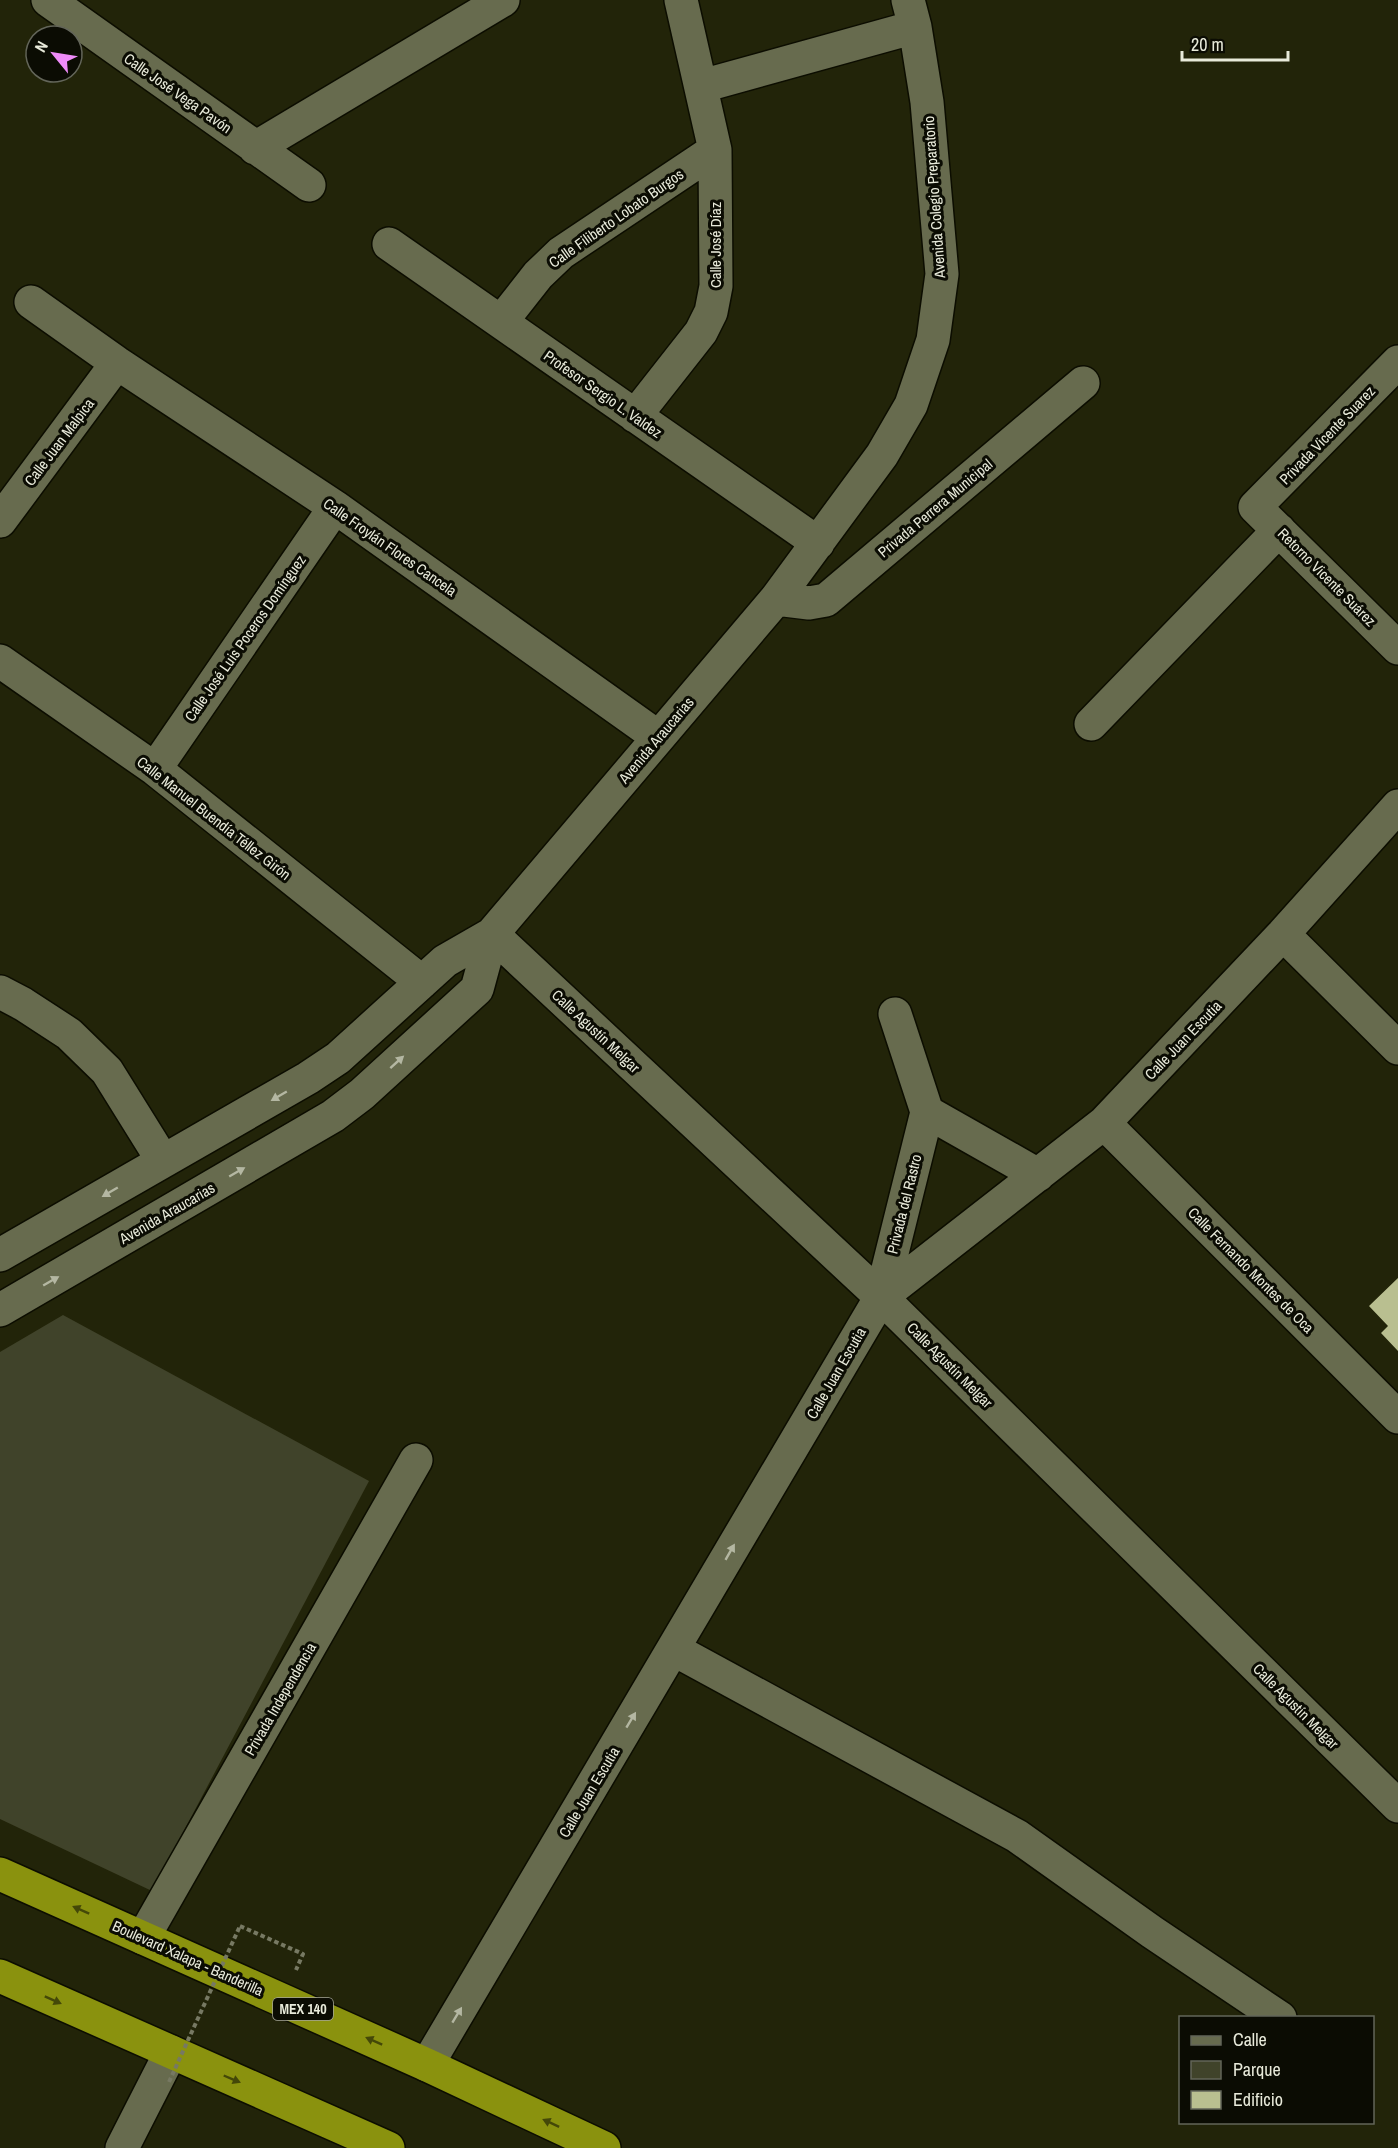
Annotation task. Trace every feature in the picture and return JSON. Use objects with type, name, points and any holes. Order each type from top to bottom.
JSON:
[{"type":"highway","name":"Boulevard Xalapa - Banderilla","points":[[0,1874],[427,2065],[604,2148]]},
{"type":"highway","points":[[0,1976],[170,2067],[388,2148]]},
{"type":"street","points":[[255,148],[503,0]]},
{"type":"street","name":"Calle José Díaz","points":[[635,416],[701,332],[711,312],[716,286],[715,150],[681,0]]},
{"type":"street","name":"Calle José Vega Pavón","points":[[68,5],[255,148],[309,185]]},
{"type":"street","points":[[702,86],[912,13]]},
{"type":"street","name":"Avenida Colegio Preparatorio","points":[[818,543],[882,455],[911,405],[933,340],[942,274],[927,102],[912,13]]},
{"type":"street","name":"Calle Filiberto Lobato Burgos","points":[[501,322],[538,275],[561,253],[715,150]]},
{"type":"street","name":"Profesor Sergio L. Valdez","points":[[388,244],[818,543]]},
{"type":"street","name":"Calle Froylán Flores Cancela","points":[[32,302],[117,363],[335,507],[658,737]]},
{"type":"street","name":"Privada Vicente Suarez","points":[[1255,507],[1398,362]]},
{"type":"street","name":"Calle Juan Malpica","points":[[0,521],[117,363]]},
{"type":"street","name":"Privada Perrera Municipal","points":[[776,599],[809,603],[826,600],[1083,383]]},
{"type":"street","name":"Calle José Luis Poceros Domínguez","points":[[154,769],[335,507]]},
{"type":"street","name":"Retorno Vicente Suárez","points":[[1255,507],[1398,648]]},
{"type":"street","points":[[1091,724],[1279,530]]},
{"type":"street","name":"Avenida Araucarias","points":[[0,1255],[308,1078],[338,1058],[445,961],[492,934],[776,599],[818,543]]},
{"type":"street","name":"Calle Manuel Buendía Téllez Girón","points":[[0,661],[154,769],[422,982]]},
{"type":"street","name":"Calle Juan Escutia","points":[[427,2065],[881,1297],[1104,1123],[1283,934],[1398,806]]},
{"type":"street","name":"Avenida Araucarias","points":[[0,1310],[333,1116],[362,1094],[477,990],[492,934]]},
{"type":"street","name":"Calle Agustín Melgar","points":[[492,934],[881,1297],[1398,1806]]},
{"type":"street","points":[[1283,934],[1398,1048]]},
{"type":"street","points":[[0,992],[69,1034],[107,1071],[163,1161]]},
{"type":"street","points":[[895,1014],[927,1112],[1038,1175]]},
{"type":"street","points":[[308,1078],[333,1116]]},
{"type":"street","name":"Privada del Rastro","points":[[881,1297],[927,1112]]},
{"type":"street","name":"Calle Fernando Montes de Oca","points":[[1104,1123],[1398,1417]]},
{"type":"street","name":"Privada Independencia","points":[[143,1938],[416,1460]]},
{"type":"street","points":[[673,1649],[1017,1836],[1152,1932],[1277,2016]]},
{"type":"street","points":[[122,2148],[170,2067]]},
{"type":"path","points":[[170,2067],[240,1926],[303,1954]]},
{"type":"green space","points":[[63,1315],[369,1481],[152,1891],[0,1819],[0,1352]]},
{"type":"building","points":[[1398,1278],[1398,1351],[1381,1333],[1388,1326],[1369,1306]]}]
